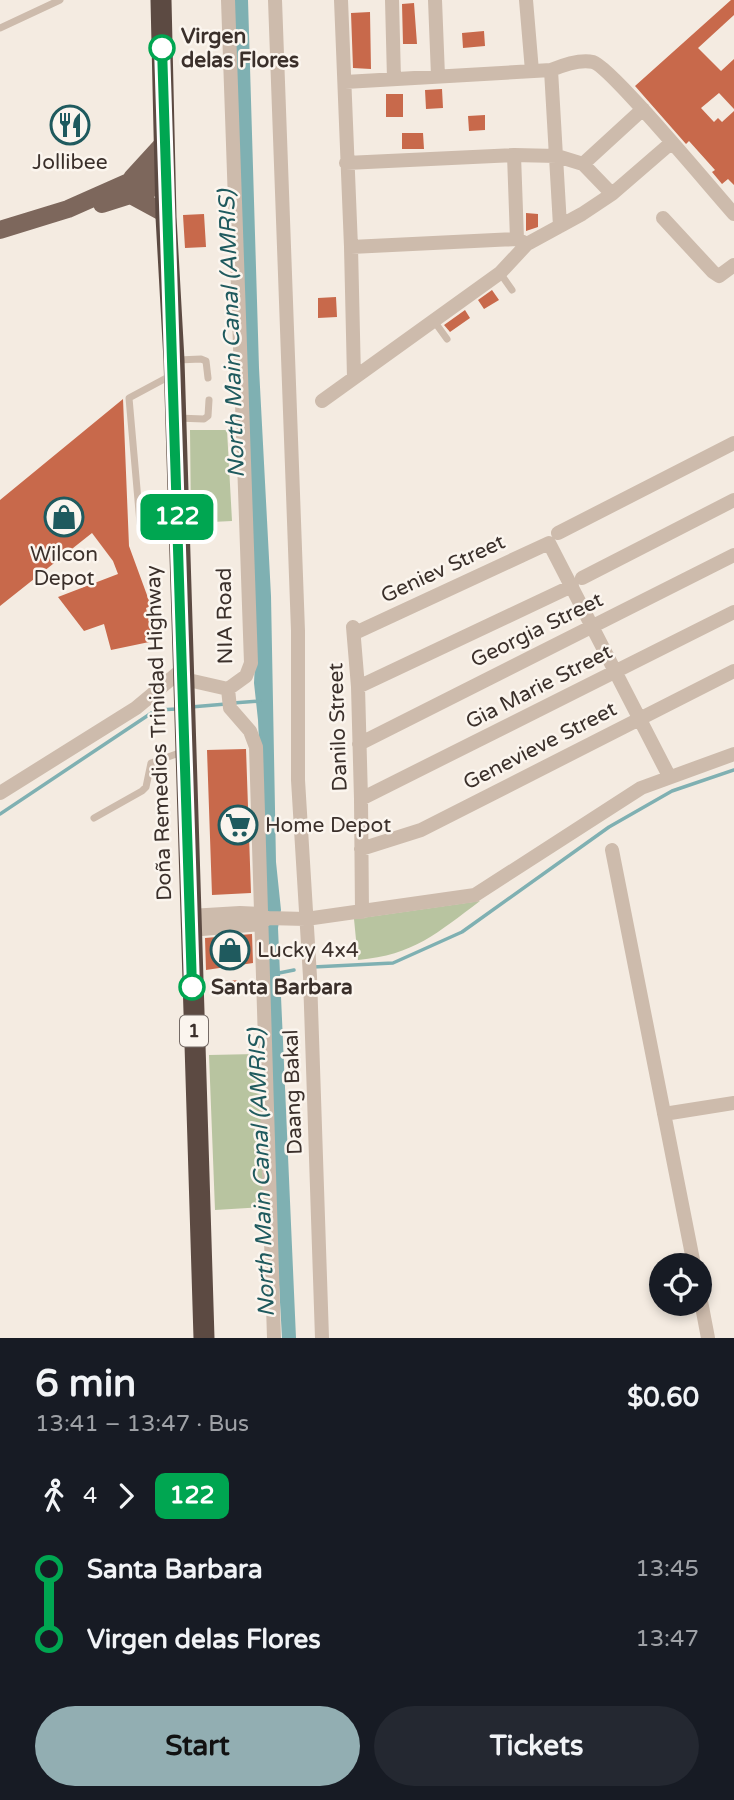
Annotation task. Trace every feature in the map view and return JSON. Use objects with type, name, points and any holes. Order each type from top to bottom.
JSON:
[{"type":"highway","name":"Doña Remedios Trinidad Highway","points":[[161,0],[204,1338]]},
{"type":"main road","points":[[129,189],[164,143]]},
{"type":"main road","points":[[0,230],[68,209],[92,207],[165,175]]},
{"type":"main road","points":[[129,189],[166,214]]},
{"type":"street","name":"NIA Road","points":[[228,0],[238,359],[251,663],[246,677],[229,699]]},
{"type":"street","name":"Daang Bakal","points":[[275,0],[298,631],[298,780],[310,977],[322,1338]]},
{"type":"street","points":[[342,0],[354,378]]},
{"type":"street","points":[[392,0],[394,79]]},
{"type":"street","points":[[435,0],[438,76]]},
{"type":"street","points":[[526,0],[533,71]]},
{"type":"street","points":[[345,82],[551,70],[578,62],[594,62],[643,109],[734,215]]},
{"type":"street","points":[[551,70],[560,226]]},
{"type":"street","points":[[583,164],[643,109]]},
{"type":"street","points":[[351,247],[522,242],[560,226],[611,194],[671,143]]},
{"type":"street","points":[[346,163],[514,155],[557,156],[583,164],[611,194]]},
{"type":"street","points":[[322,401],[500,273],[522,242],[514,155]]},
{"type":"street","points":[[663,218],[719,276],[734,265]]},
{"type":"street","name":"Geniev Street","points":[[354,629],[554,538],[734,443]]},
{"type":"street","points":[[358,687],[577,582],[734,499]]},
{"type":"street","points":[[554,538],[577,582],[593,626],[669,776]]},
{"type":"street","name":"Georgia Street","points":[[359,744],[734,555]]},
{"type":"street","name":"Gia Marie Street","points":[[362,799],[734,612]]},
{"type":"street","name":"Danilo Street","points":[[354,629],[362,799],[362,912]]},
{"type":"street","name":"Genevieve Street","points":[[360,849],[421,830],[734,671]]},
{"type":"street","points":[[0,793],[183,679],[229,699],[250,731],[256,747],[266,918],[274,1338]]},
{"type":"street","points":[[190,923],[266,918],[306,919],[475,895],[641,788],[734,754]]},
{"type":"street","points":[[612,850],[692,1253]]},
{"type":"street","points":[[664,1114],[734,1103]]},
{"type":"street","points":[[704,1316],[708,1338]]},
{"type":"lane","points":[[0,28],[60,0]]},
{"type":"lane","points":[[500,273],[512,290]]},
{"type":"lane","points":[[434,320],[447,339]]},
{"type":"lane","points":[[177,517],[140,523],[129,398],[174,367],[201,359],[206,361],[208,378]]},
{"type":"lane","points":[[175,418],[204,419],[208,416],[209,400]]},
{"type":"lane","points":[[94,818],[142,791],[146,787],[151,763],[185,751]]},
{"type":"green space","points":[[190,430],[227,430],[232,521],[191,523]]},
{"type":"green space","points":[[480,901],[410,948],[358,960],[354,919]]},
{"type":"green space","points":[[261,1054],[266,1207],[215,1210],[209,1055]]},
{"type":"water","name":"North Main Canal (AMRIS)","points":[[232,0],[248,0],[259,368],[271,596],[276,862],[281,910],[278,928],[296,1338],[282,1338],[277,1248],[266,894],[254,683]]},
{"type":"building","points":[[734,0],[734,15],[698,48],[721,71],[734,59],[734,109],[719,93],[701,108],[714,122],[718,118],[722,122],[734,111],[734,185],[728,179],[722,184],[712,172],[715,170],[689,141],[686,144],[635,86]]},
{"type":"building","points":[[414,3],[417,44],[403,44],[402,4]]},
{"type":"building","points":[[370,12],[371,69],[353,68],[351,13]]},
{"type":"building","points":[[484,31],[485,46],[463,48],[462,33]]},
{"type":"building","points":[[442,89],[443,108],[426,109],[425,90]]},
{"type":"building","points":[[386,94],[403,94],[403,117],[386,117]]},
{"type":"building","points":[[485,115],[485,130],[469,131],[468,116]]},
{"type":"building","points":[[402,133],[423,133],[424,149],[402,149]]},
{"type":"building","points":[[526,213],[538,214],[538,227],[526,231]]},
{"type":"building","points":[[204,214],[206,247],[185,248],[183,215]]},
{"type":"building","points":[[492,290],[499,300],[484,309],[478,300]]},
{"type":"building","points":[[336,297],[337,317],[318,318],[318,298]]},
{"type":"building","points":[[465,310],[470,318],[450,332],[444,325]]},
{"type":"building","name":"Wilcon Depot","points":[[123,399],[129,546],[151,606],[146,608],[154,641],[111,650],[104,624],[84,631],[58,597],[118,574],[113,561],[92,533],[0,606],[0,500]]},
{"type":"building","points":[[246,749],[251,893],[212,895],[207,750]]},
{"type":"building","name":"Lucky 4x4","points":[[252,934],[253,963],[206,970],[205,938]]},
{"type":"building","points":[[244,980],[243,988],[220,990],[222,981]]},
{"type":"waterway","points":[[233,703],[260,701]]},
{"type":"waterway","points":[[191,707],[226,704]]},
{"type":"waterway","points":[[0,814],[156,710],[177,709]]},
{"type":"waterway","points":[[313,967],[393,963],[462,932],[609,827],[672,791],[734,770]]},
{"type":"waterway","points":[[279,973],[294,970]]},
{"type":"bus line","name":"122","points":[[162,48],[166,217],[174,360],[177,531],[184,668],[192,987]]},
{"type":"place","name":"Virgen delas Flores","points":[[162,48]]},
{"type":"place","name":"Jollibee","points":[[70,125]]},
{"type":"place","name":"Wilcon Depot","points":[[64,517]]},
{"type":"place","name":"Home Depot","points":[[238,825]]},
{"type":"place","name":"Lucky 4x4","points":[[230,950]]},
{"type":"place","name":"Santa Barbara","points":[[192,987]]}]
